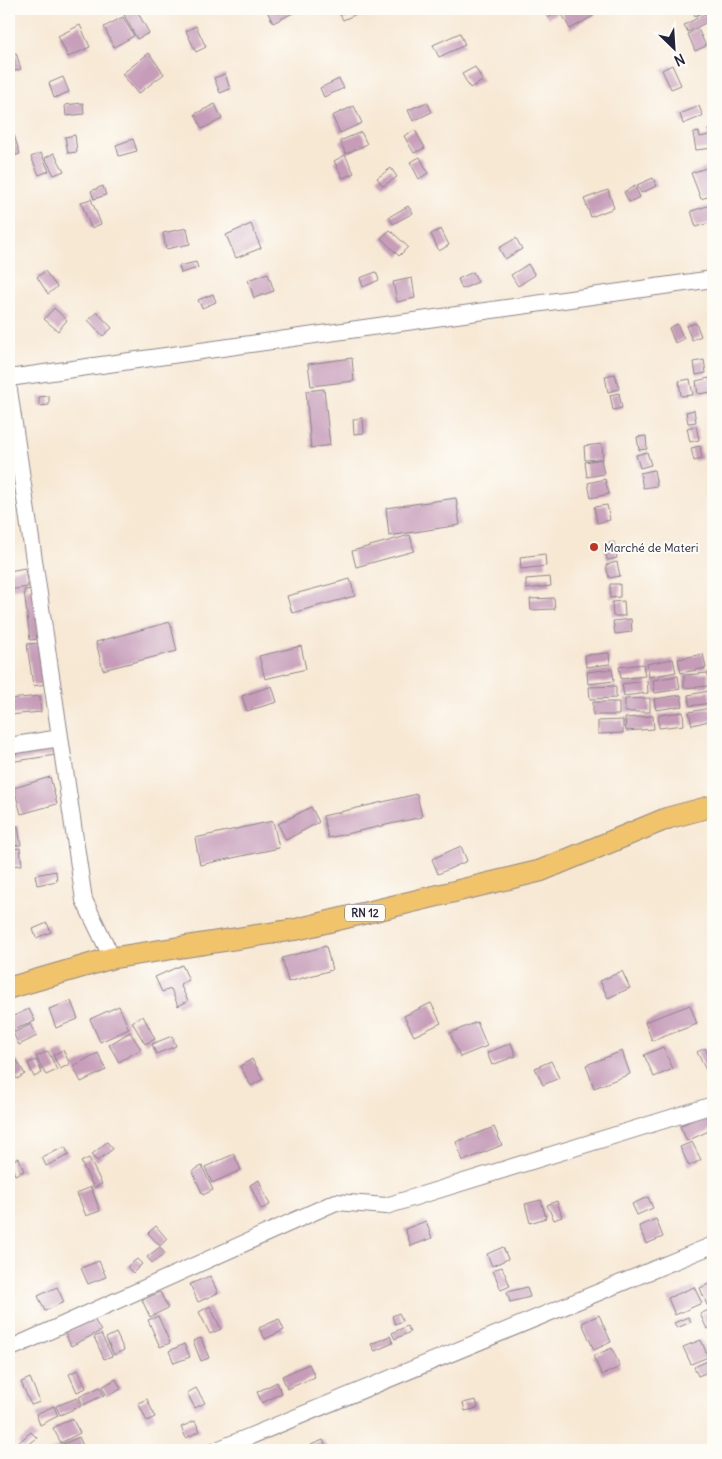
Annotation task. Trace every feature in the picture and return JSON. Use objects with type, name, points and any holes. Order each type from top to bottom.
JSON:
[{"type":"main road","name":"RN 12","points":[[9,988],[112,958],[298,929],[540,871],[668,818],[713,806]]},
{"type":"street","points":[[9,378],[713,279]]},
{"type":"street","points":[[9,390],[84,900],[112,958]]},
{"type":"street","points":[[9,746],[60,738]]},
{"type":"street","points":[[9,1349],[336,1202],[386,1206],[713,1105]]},
{"type":"street","points":[[217,1450],[713,1245]]},
{"type":"building","points":[[136,9],[149,33],[137,39],[124,15]]},
{"type":"building","points":[[266,9],[298,9],[299,10],[273,23]]},
{"type":"building","points":[[342,9],[368,9],[343,20],[338,11]]},
{"type":"building","points":[[542,9],[564,9],[548,18]]},
{"type":"building","points":[[567,9],[591,9],[595,15],[570,29],[561,12]]},
{"type":"building","points":[[692,9],[712,9],[695,16]]},
{"type":"building","points":[[713,10],[713,19],[688,32],[684,25]]},
{"type":"building","points":[[123,17],[134,36],[114,47],[104,27]]},
{"type":"building","points":[[80,25],[90,47],[68,57],[58,36]]},
{"type":"building","points":[[196,26],[206,47],[196,52],[186,31]]},
{"type":"building","points":[[698,29],[706,46],[695,51],[688,34]]},
{"type":"building","points":[[460,33],[465,45],[439,57],[433,45]]},
{"type":"building","points":[[16,53],[21,69],[9,73],[9,55]]},
{"type":"building","points":[[149,53],[164,74],[138,94],[122,74]]},
{"type":"building","points":[[672,65],[681,85],[671,89],[662,70]]},
{"type":"building","points":[[475,67],[483,81],[470,88],[462,74]]},
{"type":"building","points":[[225,74],[230,89],[220,93],[214,78]]},
{"type":"building","points":[[63,77],[69,92],[54,98],[49,83]]},
{"type":"building","points":[[339,79],[344,88],[324,97],[320,88]]},
{"type":"building","points":[[427,102],[432,112],[413,121],[408,110]]},
{"type":"building","points":[[83,103],[84,114],[66,116],[65,105]]},
{"type":"building","points":[[215,104],[222,119],[202,129],[195,114]]},
{"type":"building","points":[[354,106],[362,123],[340,133],[332,116]]},
{"type":"building","points":[[699,106],[703,116],[683,124],[680,114]]},
{"type":"building","points":[[713,129],[713,148],[696,150],[693,133],[699,132],[700,137],[709,135],[708,130]]},
{"type":"building","points":[[415,130],[425,148],[414,153],[404,136]]},
{"type":"building","points":[[361,132],[367,144],[346,154],[340,141]]},
{"type":"building","points":[[14,135],[20,154],[9,157],[9,136]]},
{"type":"building","points":[[75,135],[77,152],[68,153],[65,137]]},
{"type":"building","points":[[133,139],[137,151],[119,156],[116,145]]},
{"type":"building","points":[[41,153],[49,171],[39,175],[31,157]]},
{"type":"building","points":[[54,153],[64,171],[54,175],[45,158]]},
{"type":"building","points":[[345,155],[354,173],[343,178],[334,161]]},
{"type":"building","points":[[420,157],[428,173],[419,179],[410,162]]},
{"type":"building","points":[[391,168],[397,177],[383,186],[377,178]]},
{"type":"building","points":[[706,168],[713,188],[713,195],[701,199],[691,173]]},
{"type":"building","points":[[653,178],[657,186],[641,193],[637,185]]},
{"type":"building","points":[[103,186],[106,195],[94,199],[91,191]]},
{"type":"building","points":[[635,186],[640,197],[629,202],[624,192]]},
{"type":"building","points":[[608,190],[614,208],[591,217],[584,199]]},
{"type":"building","points":[[91,199],[101,224],[91,228],[81,202]]},
{"type":"building","points":[[711,205],[713,222],[696,227],[691,211]]},
{"type":"building","points":[[408,206],[413,213],[393,224],[389,217]]},
{"type":"building","points":[[251,224],[261,248],[236,258],[226,235]]},
{"type":"building","points":[[187,228],[190,244],[166,249],[163,233]]},
{"type":"building","points":[[441,229],[449,245],[439,251],[431,234]]},
{"type":"building","points":[[390,230],[408,247],[399,256],[381,238]]},
{"type":"building","points":[[516,238],[522,249],[505,259],[499,248]]},
{"type":"building","points":[[196,262],[198,268],[181,273],[179,266]]},
{"type":"building","points":[[528,264],[535,275],[518,286],[511,275]]},
{"type":"building","points":[[45,271],[57,287],[48,294],[37,277]]},
{"type":"building","points":[[376,272],[379,280],[363,287],[360,278]]},
{"type":"building","points":[[473,272],[478,282],[462,289],[458,279]]},
{"type":"building","points":[[268,273],[274,291],[254,298],[248,280]]},
{"type":"building","points":[[412,278],[415,298],[397,302],[393,282]]},
{"type":"building","points":[[213,294],[216,302],[202,308],[198,300]]},
{"type":"building","points":[[54,308],[67,320],[58,331],[44,319]]},
{"type":"building","points":[[97,312],[112,328],[103,336],[88,320]]},
{"type":"building","points":[[696,323],[701,336],[692,340],[686,326]]},
{"type":"building","points":[[677,324],[684,339],[675,343],[669,328]]},
{"type":"building","points":[[352,358],[354,381],[311,386],[308,364]]},
{"type":"building","points":[[704,360],[706,373],[696,375],[694,362]]},
{"type":"building","points":[[615,374],[619,389],[608,392],[605,376]]},
{"type":"building","points":[[709,378],[712,392],[698,394],[696,381]]},
{"type":"building","points":[[690,379],[693,395],[681,396],[679,381]]},
{"type":"building","points":[[324,389],[330,445],[311,448],[306,391]]},
{"type":"building","points":[[619,393],[622,408],[613,410],[610,395]]},
{"type":"building","points":[[49,396],[49,405],[39,406],[39,397]]},
{"type":"building","points":[[694,410],[696,422],[688,423],[686,412]]},
{"type":"building","points":[[363,418],[364,433],[354,434],[353,419]]},
{"type":"building","points":[[696,426],[699,440],[690,442],[687,428]]},
{"type":"building","points":[[646,436],[647,449],[639,450],[637,437]]},
{"type":"building","points":[[602,444],[603,459],[585,460],[584,446]]},
{"type":"building","points":[[700,446],[702,459],[694,461],[691,448]]},
{"type":"building","points":[[647,452],[651,465],[640,468],[636,455]]},
{"type":"building","points":[[601,459],[604,474],[587,477],[585,462]]},
{"type":"building","points":[[654,470],[657,486],[643,488],[640,473]]},
{"type":"building","points":[[605,479],[609,494],[591,498],[588,483]]},
{"type":"building","points":[[456,498],[460,525],[389,536],[386,508]]},
{"type":"building","points":[[607,505],[610,520],[597,523],[594,507]]},
{"type":"building","points":[[410,535],[414,551],[356,567],[352,551]]},
{"type":"building","points":[[614,542],[617,558],[607,560],[604,544]]},
{"type":"building","points":[[545,554],[546,566],[521,569],[520,557]]},
{"type":"building","points":[[617,562],[620,576],[609,578],[606,565]]},
{"type":"building","points":[[25,568],[28,587],[9,590],[9,571]]},
{"type":"building","points":[[550,577],[551,586],[526,589],[526,579]]},
{"type":"building","points":[[350,579],[355,596],[292,613],[287,596]]},
{"type":"building","points":[[610,584],[620,584],[620,597],[610,598]]},
{"type":"building","points":[[34,589],[40,639],[30,640],[24,590]]},
{"type":"building","points":[[554,598],[555,609],[531,610],[530,599]]},
{"type":"building","points":[[624,601],[625,616],[613,616],[612,602]]},
{"type":"building","points":[[631,619],[632,632],[615,634],[613,621]]},
{"type":"building","points":[[170,622],[177,651],[103,670],[96,642]]},
{"type":"building","points":[[41,643],[47,684],[33,686],[27,644]]},
{"type":"building","points":[[301,646],[306,669],[265,679],[259,656]]},
{"type":"building","points":[[609,653],[610,664],[586,667],[585,655]]},
{"type":"building","points":[[703,654],[706,668],[681,673],[678,659]]},
{"type":"building","points":[[673,659],[676,672],[649,677],[647,664]]},
{"type":"building","points":[[643,664],[645,676],[621,679],[619,667]]},
{"type":"building","points":[[612,669],[614,681],[588,684],[587,672]]},
{"type":"building","points":[[708,673],[708,686],[684,688],[684,675]]},
{"type":"building","points":[[678,676],[680,689],[655,693],[653,680]]},
{"type":"building","points":[[647,681],[648,693],[624,696],[622,684]]},
{"type":"building","points":[[272,686],[277,702],[247,711],[242,696]]},
{"type":"building","points":[[616,686],[616,698],[590,699],[589,687]]},
{"type":"building","points":[[709,691],[711,703],[690,706],[688,695]]},
{"type":"building","points":[[681,695],[683,706],[656,710],[654,699]]},
{"type":"building","points":[[40,696],[41,712],[9,715],[9,699]]},
{"type":"building","points":[[650,698],[650,712],[625,712],[625,699]]},
{"type":"building","points":[[593,702],[619,702],[619,715],[593,715]]},
{"type":"building","points":[[710,708],[713,720],[692,725],[689,712]]},
{"type":"building","points":[[683,712],[684,725],[659,728],[658,715]]},
{"type":"building","points":[[653,716],[654,729],[626,731],[625,718]]},
{"type":"building","points":[[623,720],[623,733],[598,734],[598,721]]},
{"type":"building","points":[[55,741],[56,755],[9,762],[9,747]]},
{"type":"building","points":[[50,777],[57,804],[21,814],[14,788]]},
{"type":"building","points":[[417,794],[422,817],[328,838],[323,816]]},
{"type":"building","points":[[311,807],[319,822],[286,840],[278,824]]},
{"type":"building","points":[[273,821],[279,848],[200,865],[195,838]]},
{"type":"building","points":[[18,826],[21,845],[9,846],[9,827]]},
{"type":"building","points":[[461,846],[467,861],[438,874],[432,859]]},
{"type":"building","points":[[20,848],[22,865],[11,866],[10,849]]},
{"type":"building","points":[[56,871],[57,881],[37,885],[35,875]]},
{"type":"building","points":[[47,923],[51,932],[36,938],[33,929]]},
{"type":"building","points":[[326,946],[332,970],[288,982],[282,958]]},
{"type":"building","points":[[182,965],[189,980],[180,984],[188,1001],[178,1006],[171,989],[162,992],[155,977]]},
{"type":"building","points":[[622,971],[630,988],[608,998],[600,981]]},
{"type":"building","points":[[71,1001],[78,1019],[56,1028],[49,1009]]},
{"type":"building","points":[[431,1003],[441,1023],[414,1036],[404,1016]]},
{"type":"building","points":[[690,1005],[697,1024],[652,1041],[645,1022]]},
{"type":"building","points":[[119,1006],[129,1029],[100,1042],[90,1019]]},
{"type":"building","points":[[29,1009],[35,1021],[9,1032],[9,1018]]},
{"type":"building","points":[[143,1016],[155,1039],[145,1044],[132,1022]]},
{"type":"building","points":[[477,1022],[487,1046],[460,1057],[450,1033]]},
{"type":"building","points":[[31,1024],[37,1036],[19,1045],[13,1033]]},
{"type":"building","points":[[130,1032],[141,1049],[119,1062],[109,1045]]},
{"type":"building","points":[[172,1036],[176,1046],[156,1054],[152,1044]]},
{"type":"building","points":[[511,1043],[516,1056],[492,1065],[487,1053]]},
{"type":"building","points":[[663,1047],[673,1069],[654,1077],[644,1055]]},
{"type":"building","points":[[705,1048],[713,1067],[713,1069],[707,1072],[697,1052]]},
{"type":"building","points":[[63,1050],[70,1064],[60,1069],[53,1055]]},
{"type":"building","points":[[48,1051],[57,1070],[46,1075],[36,1057]]},
{"type":"building","points":[[622,1051],[630,1074],[594,1088],[586,1065]]},
{"type":"building","points":[[98,1053],[106,1070],[81,1082],[73,1066]]},
{"type":"building","points":[[16,1059],[25,1074],[17,1079],[9,1065],[9,1063]]},
{"type":"building","points":[[252,1059],[263,1079],[251,1086],[240,1066]]},
{"type":"building","points":[[36,1060],[42,1073],[34,1077],[28,1063]]},
{"type":"building","points":[[551,1061],[559,1078],[543,1085],[535,1068]]},
{"type":"building","points":[[709,1112],[713,1120],[713,1129],[687,1141],[680,1126]]},
{"type":"building","points":[[494,1127],[502,1145],[463,1161],[456,1142]]},
{"type":"building","points":[[107,1142],[113,1149],[97,1161],[91,1155]]},
{"type":"building","points":[[692,1142],[701,1160],[689,1166],[680,1147]]},
{"type":"building","points":[[65,1147],[69,1155],[46,1166],[42,1157]]},
{"type":"building","points":[[234,1154],[241,1170],[212,1183],[205,1167]]},
{"type":"building","points":[[19,1158],[24,1171],[15,1175],[10,1161]]},
{"type":"building","points":[[89,1158],[102,1184],[94,1188],[81,1162]]},
{"type":"building","points":[[202,1166],[213,1190],[203,1195],[192,1171]]},
{"type":"building","points":[[259,1180],[270,1205],[261,1209],[250,1185]]},
{"type":"building","points":[[91,1187],[100,1211],[86,1216],[77,1193]]},
{"type":"building","points":[[648,1197],[653,1208],[637,1215],[632,1204]]},
{"type":"building","points":[[541,1200],[546,1218],[530,1223],[525,1204]]},
{"type":"building","points":[[557,1201],[562,1217],[554,1220],[547,1205]]},
{"type":"building","points":[[656,1219],[663,1237],[646,1244],[639,1226]]},
{"type":"building","points":[[426,1221],[432,1238],[411,1246],[405,1229]]},
{"type":"building","points":[[156,1226],[167,1239],[160,1246],[148,1233]]},
{"type":"building","points":[[160,1247],[165,1254],[152,1263],[147,1257]]},
{"type":"building","points":[[503,1247],[508,1259],[492,1266],[487,1254]]},
{"type":"building","points":[[137,1259],[142,1264],[133,1273],[127,1267]]},
{"type":"building","points":[[99,1261],[106,1277],[88,1284],[81,1268]]},
{"type":"building","points":[[502,1267],[510,1286],[501,1290],[493,1270]]},
{"type":"building","points":[[210,1276],[218,1293],[198,1302],[190,1284]]},
{"type":"building","points":[[713,1282],[713,1303],[707,1305],[700,1288]]},
{"type":"building","points":[[57,1287],[64,1302],[45,1311],[38,1296]]},
{"type":"building","points":[[527,1287],[530,1297],[510,1302],[507,1292]]},
{"type":"building","points":[[694,1287],[702,1303],[675,1315],[668,1298]]},
{"type":"building","points":[[160,1292],[168,1308],[150,1317],[142,1300]]},
{"type":"building","points":[[210,1306],[221,1329],[210,1334],[199,1312]]},
{"type":"building","points":[[713,1308],[713,1326],[707,1329],[700,1314]]},
{"type":"building","points":[[399,1313],[403,1321],[395,1324],[392,1316]]},
{"type":"building","points":[[599,1315],[611,1342],[594,1350],[582,1323]]},
{"type":"building","points":[[158,1316],[170,1343],[160,1347],[148,1320]]},
{"type":"building","points":[[688,1317],[691,1322],[677,1328],[674,1323]]},
{"type":"building","points":[[94,1319],[101,1331],[71,1346],[65,1333]]},
{"type":"building","points":[[279,1319],[284,1330],[265,1339],[259,1328]]},
{"type":"building","points":[[407,1326],[410,1332],[395,1339],[392,1333]]},
{"type":"building","points":[[116,1333],[124,1350],[114,1355],[106,1338]]},
{"type":"building","points":[[101,1334],[112,1356],[104,1359],[94,1337]]},
{"type":"building","points":[[390,1336],[393,1343],[375,1351],[371,1344]]},
{"type":"building","points":[[201,1338],[209,1358],[201,1361],[193,1341]]},
{"type":"building","points":[[701,1340],[708,1357],[691,1364],[683,1347]]},
{"type":"building","points":[[184,1344],[190,1357],[174,1363],[169,1351]]},
{"type":"building","points":[[612,1348],[620,1367],[602,1375],[593,1356]]},
{"type":"building","points":[[712,1359],[713,1370],[698,1376],[694,1367]]},
{"type":"building","points":[[309,1364],[315,1377],[287,1389],[282,1376]]},
{"type":"building","points":[[78,1370],[86,1388],[77,1392],[69,1374]]},
{"type":"building","points":[[30,1378],[40,1402],[31,1405],[21,1382]]},
{"type":"building","points":[[116,1379],[121,1389],[107,1396],[102,1387]]},
{"type":"building","points":[[277,1382],[282,1393],[262,1403],[257,1392]]},
{"type":"building","points":[[100,1387],[104,1395],[83,1405],[79,1397]]},
{"type":"building","points":[[196,1388],[205,1403],[195,1408],[187,1393]]},
{"type":"building","points":[[77,1398],[81,1406],[60,1415],[56,1406]]},
{"type":"building","points":[[147,1399],[155,1417],[147,1421],[138,1403]]},
{"type":"building","points":[[476,1400],[478,1408],[465,1411],[463,1403]]},
{"type":"building","points":[[54,1406],[58,1416],[40,1425],[36,1414]]},
{"type":"building","points":[[72,1418],[80,1433],[61,1443],[53,1428]]},
{"type":"building","points":[[195,1421],[200,1431],[186,1438],[181,1427]]},
{"type":"building","points":[[31,1432],[37,1438],[23,1449],[18,1443]]},
{"type":"building","points":[[79,1437],[85,1450],[50,1450]]},
{"type":"building","points":[[323,1440],[328,1450],[313,1450],[311,1445]]},
{"type":"place","name":"Marché de Materi","points":[[594,547]]}]
